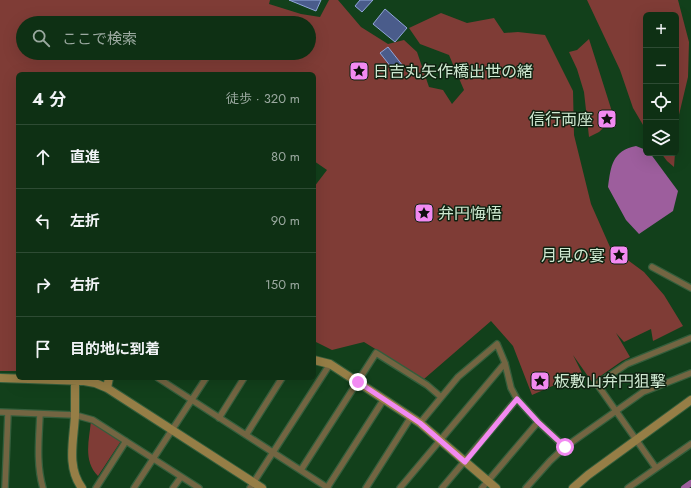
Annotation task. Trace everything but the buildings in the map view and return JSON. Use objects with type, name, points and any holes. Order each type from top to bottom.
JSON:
[{"type":"street","points":[[652,267],[691,288]]},
{"type":"street","points":[[656,468],[597,384],[627,364],[691,338]]},
{"type":"street","points":[[420,423],[458,377],[497,344],[505,363],[511,388],[517,399],[538,422],[565,447]]},
{"type":"street","points":[[301,470],[376,353],[427,385],[441,397]]},
{"type":"street","points":[[316,360],[330,364],[420,423],[496,488]]},
{"type":"street","points":[[400,488],[505,363]]},
{"type":"street","points":[[252,485],[330,364]]},
{"type":"street","points":[[526,488],[550,461],[565,447],[643,392],[691,373]]},
{"type":"street","points":[[0,378],[16,378]]},
{"type":"street","points":[[82,488],[75,477],[73,469],[72,453],[75,415],[75,380],[95,383],[107,388],[172,430],[252,485],[262,488]]},
{"type":"street","points":[[107,388],[109,380]]},
{"type":"street","points":[[165,380],[219,418],[328,488],[384,399]]},
{"type":"street","points":[[134,488],[205,380]]},
{"type":"street","points":[[219,418],[243,380]]},
{"type":"street","points":[[246,435],[281,380]]},
{"type":"street","points":[[442,488],[517,399]]},
{"type":"street","points":[[573,488],[636,439],[691,400]]},
{"type":"street","points":[[0,412],[75,415],[93,420],[199,488]]},
{"type":"street","points":[[4,488],[8,413]]},
{"type":"street","points":[[40,414],[38,460],[43,488]]},
{"type":"street","points":[[366,488],[411,417]]},
{"type":"street","points":[[482,488],[538,422]]},
{"type":"street","points":[[96,488],[126,441]]},
{"type":"street","points":[[628,488],[691,444]]},
{"type":"street","points":[[173,488],[180,476]]},
{"type":"shaded area","points":[[0,0],[270,0],[269,4],[301,14],[314,16],[16,16],[16,60],[316,60],[316,16],[320,17],[329,0],[338,0],[361,27],[388,44],[404,40],[417,52],[429,87],[443,90],[452,104],[464,90],[449,55],[420,44],[409,28],[441,13],[467,23],[494,18],[504,33],[518,32],[545,35],[573,91],[574,135],[591,204],[610,247],[644,272],[664,295],[683,326],[653,341],[651,329],[624,342],[616,333],[630,357],[592,382],[573,355],[582,373],[532,395],[513,346],[491,321],[424,379],[364,342],[332,350],[316,342],[316,184],[327,170],[316,162],[316,72],[16,72],[16,371],[0,371]]},
{"type":"shaded area","points":[[587,0],[678,0],[689,42],[688,77],[679,115],[679,12],[643,12],[643,125],[633,108],[620,70]]},
{"type":"shaded area","points":[[589,39],[614,118],[599,132],[589,137],[584,92],[577,69],[569,52],[577,50]]},
{"type":"shaded area","points":[[636,146],[643,149],[643,156],[652,156],[678,191],[673,211],[639,234],[626,220],[608,187],[610,172],[614,160],[628,148]]},
{"type":"shaded area","points":[[663,156],[675,156],[674,167]]},
{"type":"shaded area","points":[[91,421],[121,441],[98,476],[90,464],[88,450]]},
{"type":"waterway","points":[[684,488],[691,483]]},
{"type":"place","name":"日吉丸矢作橋出世の緒","points":[[359,71]]},
{"type":"place","name":"信行両座","points":[[607,119]]},
{"type":"place","name":"弁円悔悟","points":[[424,213]]},
{"type":"place","name":"月見の宴","points":[[619,255]]},
{"type":"place","name":"板敷山弁円狙撃","points":[[540,381]]},
{"type":"route","points":[[358,382],[420,423],[465,462],[517,399],[538,422],[565,447]]}]
